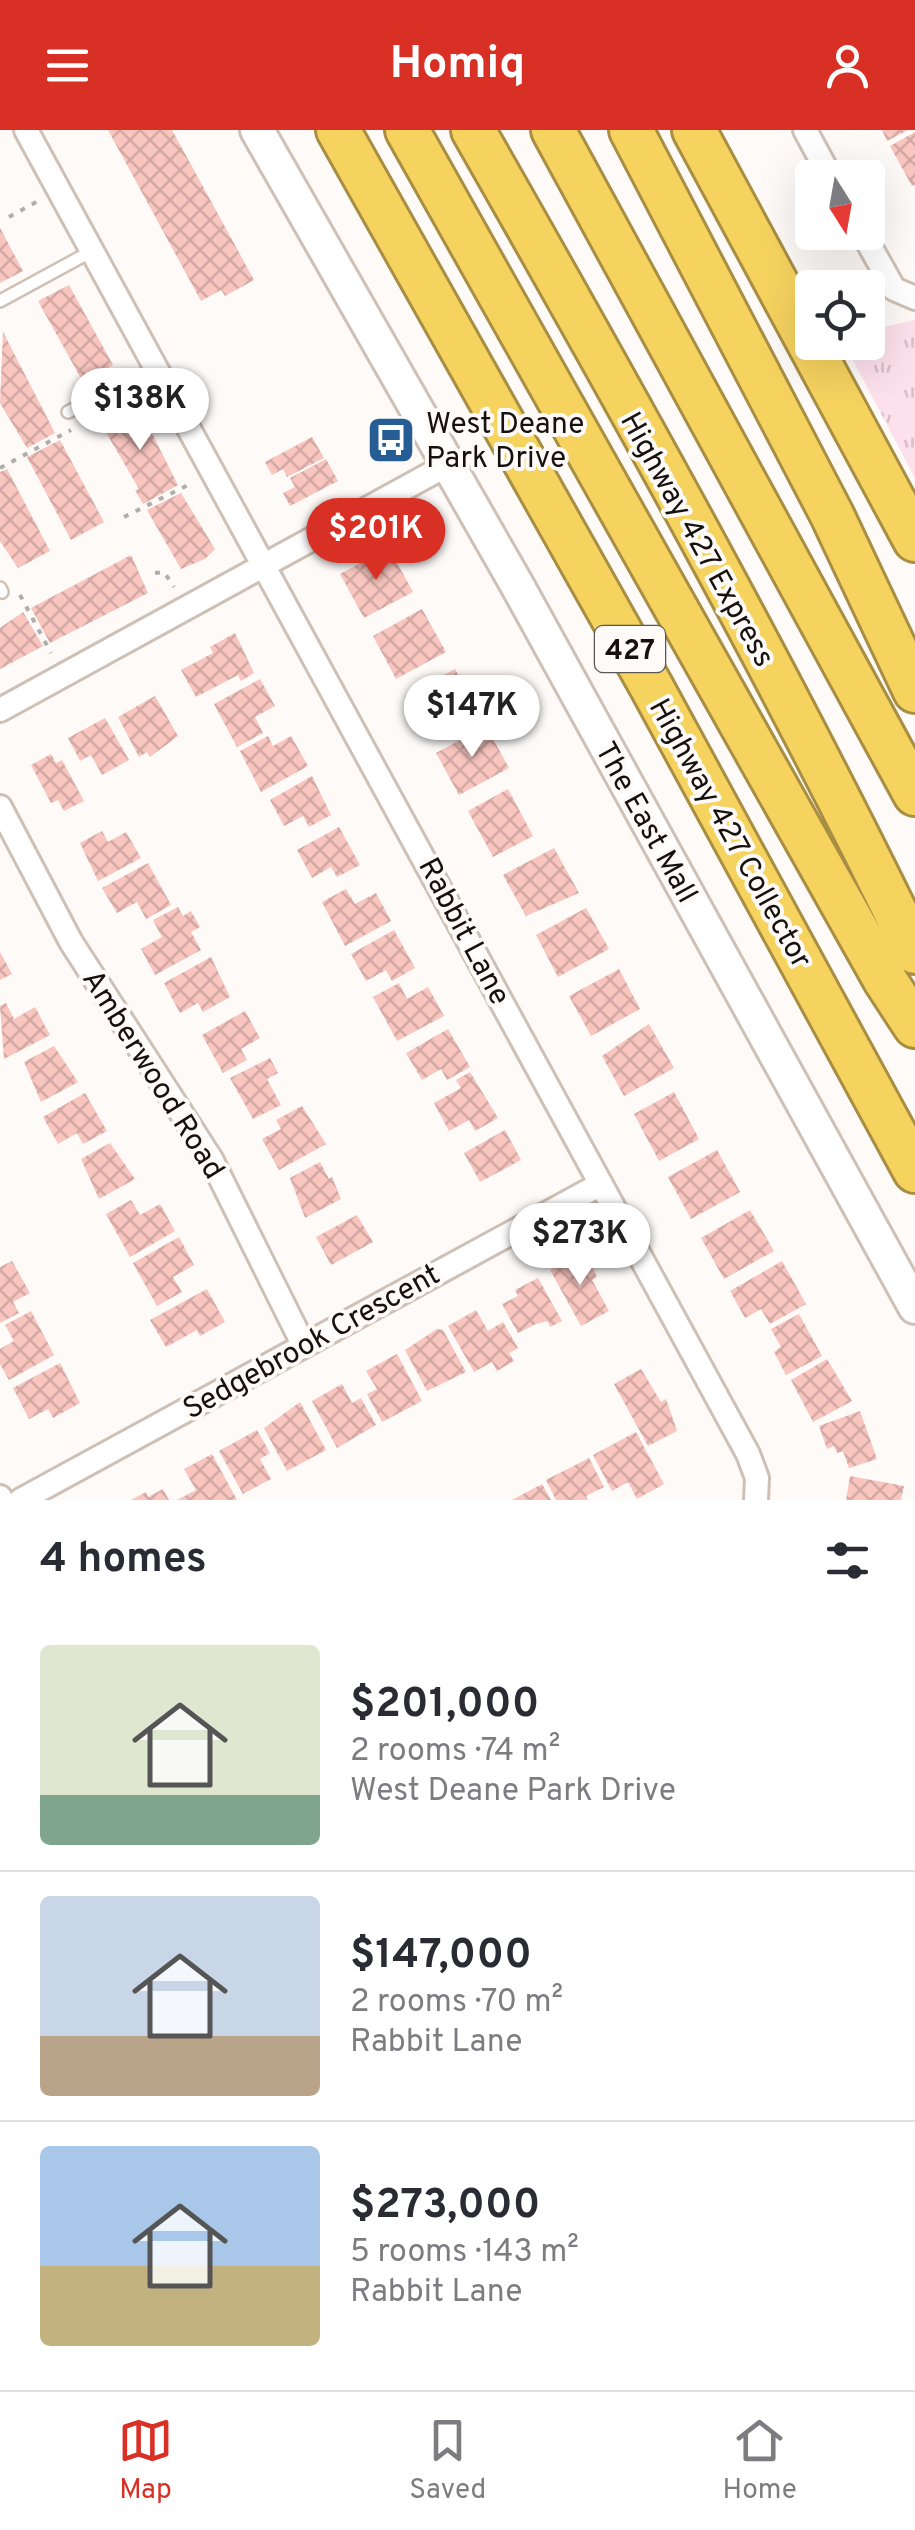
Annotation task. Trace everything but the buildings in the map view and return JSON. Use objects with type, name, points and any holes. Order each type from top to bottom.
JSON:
[{"type":"highway","name":"Highway 427 Collector","points":[[338,130],[651,686],[915,1171]]},
{"type":"highway","points":[[407,130],[885,980],[915,1026]]},
{"type":"highway","name":"Highway 427 Express","points":[[473,130],[746,626],[915,952]]},
{"type":"highway","points":[[553,130],[915,794]]},
{"type":"highway","points":[[630,130],[832,515],[915,690]]},
{"type":"highway","points":[[694,130],[915,540]]},
{"type":"main road","name":"The East Mall","points":[[257,130],[447,464],[915,1308]]},
{"type":"street","name":"Rabbit Lane","points":[[26,130],[748,1454],[758,1478],[756,1500]]},
{"type":"street","points":[[805,130],[822,160]]},
{"type":"street","points":[[872,250],[894,289],[915,298]]},
{"type":"street","points":[[0,710],[447,464]]},
{"type":"street","name":"Amberwood Road","points":[[0,807],[71,942],[211,1159],[303,1344]]},
{"type":"street","name":"Sedgebrook Crescent","points":[[21,1500],[602,1184]]},
{"type":"lane","points":[[0,301],[92,251]]},
{"type":"lane","points":[[68,412],[155,368]]},
{"type":"path","points":[[9,216],[59,190]]},
{"type":"path","points":[[0,468],[75,428]]},
{"type":"path","points":[[124,517],[188,485]]},
{"type":"path","points":[[154,573],[164,572],[174,588]]},
{"type":"path","points":[[15,586],[52,653]]},
{"type":"green space","points":[[915,320],[915,478],[853,360],[885,360],[885,327]]},
{"type":"place","name":"West Deane Park Drive","points":[[391,440]]}]
